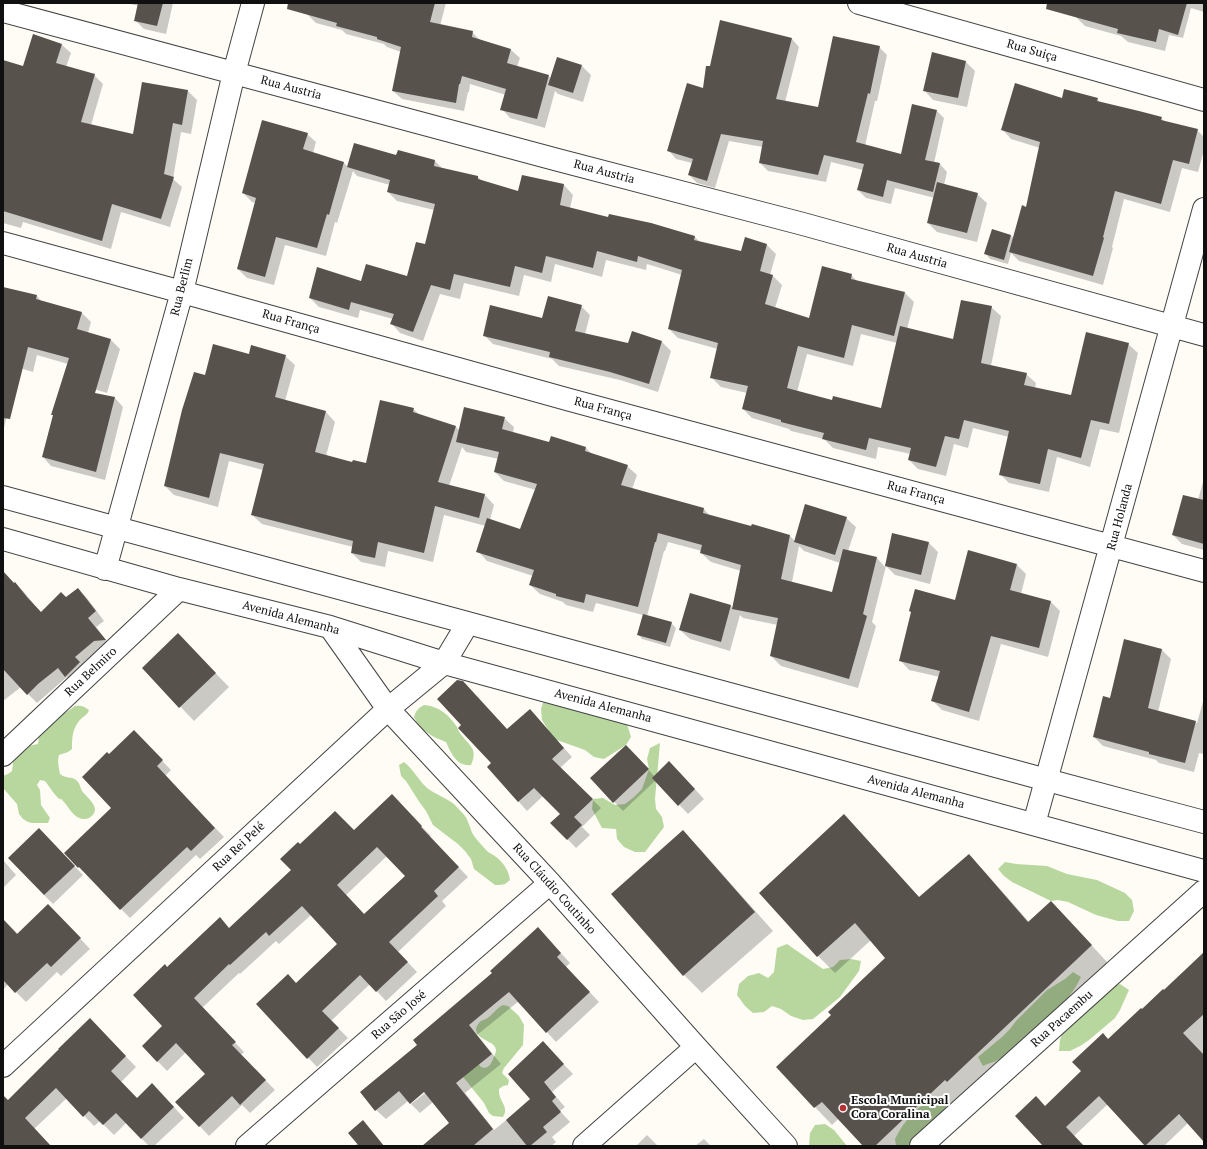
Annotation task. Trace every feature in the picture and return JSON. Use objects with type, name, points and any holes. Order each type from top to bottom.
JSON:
[{"type":"street","name":"Rua Berlim","points":[[105,569],[182,292],[234,73],[253,3]]},
{"type":"street","name":"Rua Suiça","points":[[859,3],[1204,100]]},
{"type":"street","name":"Rua Austria","points":[[3,11],[803,224],[1204,335]]},
{"type":"street","name":"Rua Holanda","points":[[1034,824],[1204,209]]},
{"type":"street","name":"Rua França","points":[[3,243],[570,400],[1204,571]]},
{"type":"street","points":[[3,496],[1204,822]]},
{"type":"street","name":"Avenida Alemanha","points":[[3,539],[179,589],[330,627],[444,663],[1204,871]]},
{"type":"street","name":"Rua Belmiro","points":[[3,755],[179,589]]},
{"type":"street","name":"Rua Rei Pelé","points":[[3,1066],[388,710],[444,663],[468,623]]},
{"type":"street","name":"Rua Cláudio Coutinho","points":[[330,627],[388,710],[550,883],[696,1048],[786,1146]]},
{"type":"street","name":"Rua São José","points":[[247,1146],[550,883]]},
{"type":"street","name":"Rua Pacaembu","points":[[921,1146],[1204,891]]},
{"type":"street","points":[[584,1146],[696,1048]]},
{"type":"green space","points":[[544,699],[626,721],[631,737],[626,745],[604,759],[594,757],[585,750],[554,739],[542,720],[541,709]]},
{"type":"green space","points":[[424,705],[439,709],[454,723],[459,732],[472,747],[474,755],[471,765],[458,762],[452,755],[446,742],[434,737],[420,728],[414,717],[420,707]]},
{"type":"green space","points":[[75,706],[82,706],[89,710],[75,728],[72,738],[72,749],[59,755],[58,757],[60,774],[77,781],[82,791],[95,807],[95,811],[88,819],[77,817],[62,799],[59,799],[56,796],[45,781],[40,780],[37,785],[40,790],[41,805],[50,818],[48,823],[28,822],[19,814],[17,804],[3,788],[3,776],[12,771],[14,755],[28,746],[38,744],[40,728],[55,713],[65,713]]},
{"type":"green space","points":[[660,743],[655,799],[656,809],[662,817],[664,827],[645,852],[635,852],[624,847],[617,839],[616,829],[602,828],[592,809],[593,799],[603,798],[615,805],[625,804],[634,797],[642,789],[649,769],[647,759],[650,748]]},
{"type":"green space","points":[[404,762],[426,787],[455,805],[467,819],[474,836],[488,852],[499,859],[503,864],[507,870],[510,880],[505,884],[495,885],[474,869],[471,859],[458,844],[433,825],[426,811],[401,776],[399,765]]},
{"type":"green space","points":[[1005,862],[1047,866],[1067,874],[1097,880],[1125,893],[1132,900],[1134,911],[1129,921],[1118,921],[1096,915],[1068,902],[1058,900],[1051,901],[1012,882],[1004,876],[998,869]]},
{"type":"green space","points":[[787,944],[823,969],[833,967],[840,960],[851,959],[861,961],[859,971],[840,997],[813,1019],[803,1020],[791,1016],[781,1009],[772,1006],[764,1012],[753,1013],[745,1006],[737,995],[739,984],[748,976],[759,973],[768,978],[774,972],[777,948]]},
{"type":"green space","points":[[1073,972],[1081,977],[1075,988],[1060,1008],[1032,1034],[1004,1056],[983,1066],[978,1057],[1002,1037],[1047,990],[1065,979]]},
{"type":"green space","points":[[1120,984],[1129,990],[1115,1018],[1080,1046],[1070,1051],[1059,1051],[1060,1040],[1064,1029],[1110,987]]},
{"type":"green space","points":[[503,1005],[508,1006],[519,1016],[524,1025],[523,1045],[504,1068],[502,1073],[509,1080],[508,1085],[499,1089],[500,1097],[505,1107],[503,1117],[493,1116],[489,1113],[484,1103],[460,1073],[474,1058],[481,1067],[485,1068],[491,1064],[496,1053],[496,1048],[478,1034],[476,1028],[481,1021],[486,1019]]},
{"type":"green space","points":[[940,1097],[948,1100],[945,1110],[923,1133],[907,1146],[896,1146],[895,1139],[910,1116],[923,1105]]},
{"type":"green space","points":[[825,1124],[834,1130],[847,1146],[809,1146],[810,1133],[815,1125]]},
{"type":"building","points":[[138,3],[163,3],[157,26],[134,21]]},
{"type":"building","points":[[288,3],[435,3],[430,22],[473,31],[472,37],[511,49],[507,63],[549,75],[537,119],[500,110],[506,89],[462,76],[456,103],[392,91],[401,47],[377,39],[377,37],[336,26],[337,23],[287,9]]},
{"type":"building","points":[[1047,3],[1187,3],[1178,35],[1159,29],[1156,42],[1117,33],[1118,29],[1046,9]]},
{"type":"building","points":[[720,20],[792,38],[776,99],[818,107],[833,36],[880,46],[870,94],[868,93],[856,142],[901,154],[912,104],[937,110],[925,160],[940,163],[933,192],[887,180],[883,197],[857,190],[864,164],[824,155],[818,175],[759,163],[763,141],[721,134],[707,181],[688,175],[693,159],[667,151],[687,83],[703,88],[706,66],[710,66]]},
{"type":"building","points":[[33,34],[62,44],[56,63],[95,74],[81,122],[133,134],[142,82],[188,90],[182,125],[173,123],[164,174],[174,177],[161,219],[112,204],[102,241],[3,211],[3,60],[23,66]]},
{"type":"building","points":[[932,52],[966,61],[958,98],[923,91]]},
{"type":"building","points":[[557,57],[582,65],[573,93],[548,85]]},
{"type":"building","points":[[1015,83],[1062,98],[1064,89],[1098,98],[1097,101],[1162,117],[1161,120],[1198,129],[1189,164],[1173,160],[1161,204],[1115,191],[1093,276],[1009,252],[1022,205],[1026,207],[1040,142],[1001,130]]},
{"type":"building","points":[[262,120],[308,133],[303,149],[344,162],[329,215],[327,214],[317,248],[276,237],[265,277],[237,269],[256,198],[242,193]]},
{"type":"building","points":[[354,143],[396,155],[398,150],[435,160],[434,166],[478,176],[478,179],[518,191],[522,175],[564,184],[560,205],[608,217],[609,214],[651,223],[695,236],[694,240],[741,251],[745,237],[767,244],[760,271],[773,275],[765,304],[809,318],[822,266],[852,274],[851,279],[905,292],[894,336],[852,325],[844,358],[798,346],[787,388],[832,400],[833,396],[881,408],[900,326],[953,339],[961,300],[992,306],[981,363],[1027,373],[1024,385],[1071,395],[1086,332],[1129,343],[1109,424],[1091,420],[1081,458],[1048,449],[1040,484],[999,475],[1009,431],[964,420],[959,439],[945,436],[936,467],[908,460],[911,448],[869,438],[866,450],[822,439],[824,433],[781,422],[781,420],[742,409],[748,386],[710,378],[718,343],[668,329],[682,270],[638,256],[637,262],[597,251],[593,268],[546,256],[542,273],[515,266],[510,287],[454,274],[450,290],[431,285],[413,332],[390,324],[394,314],[351,302],[349,310],[309,298],[317,267],[361,281],[366,264],[407,276],[416,242],[425,244],[435,204],[387,192],[390,180],[347,167]]},
{"type":"building","points":[[937,182],[978,193],[967,233],[927,223]]},
{"type":"building","points":[[992,229],[1011,235],[1004,260],[984,254]]},
{"type":"building","points":[[3,287],[37,295],[36,299],[82,312],[77,329],[111,339],[95,393],[115,397],[96,472],[42,457],[53,415],[51,415],[69,358],[28,347],[10,419],[3,418]]},
{"type":"building","points":[[548,296],[582,305],[575,331],[628,343],[632,331],[662,341],[649,384],[610,372],[549,357],[550,352],[483,336],[490,305],[542,318]]},
{"type":"building","points":[[213,344],[249,354],[251,345],[286,355],[275,397],[326,411],[315,452],[352,462],[353,460],[366,463],[380,400],[414,408],[413,412],[456,426],[438,482],[485,494],[479,518],[435,506],[424,553],[378,542],[375,558],[351,553],[353,541],[251,515],[264,464],[220,453],[209,498],[164,486],[182,410],[194,372],[205,375]]},
{"type":"building","points":[[464,407],[505,417],[502,429],[549,442],[551,436],[586,447],[585,451],[628,465],[621,485],[704,508],[703,513],[751,526],[752,524],[790,535],[781,579],[832,592],[843,549],[877,557],[863,614],[867,616],[849,679],[770,656],[778,618],[732,609],[741,565],[700,553],[702,545],[658,533],[638,607],[586,594],[584,603],[556,596],[556,594],[529,585],[534,570],[476,552],[487,518],[520,529],[537,484],[494,472],[499,452],[456,442]]},
{"type":"building","points":[[1183,495],[1204,500],[1204,544],[1172,535]]},
{"type":"building","points":[[805,504],[847,517],[835,555],[794,542]]},
{"type":"building","points":[[892,533],[929,542],[921,575],[885,566]]},
{"type":"building","points":[[968,550],[1017,564],[1010,590],[1051,601],[1039,648],[991,636],[969,712],[931,701],[940,671],[899,661],[915,589],[955,600]]},
{"type":"building","points":[[3,571],[14,583],[15,582],[41,612],[61,592],[66,597],[78,588],[96,611],[88,618],[106,640],[94,641],[75,657],[80,662],[65,677],[58,668],[27,695],[3,669]]},
{"type":"building","points":[[690,593],[731,605],[721,642],[679,630]]},
{"type":"building","points":[[643,614],[672,622],[666,643],[637,635]]},
{"type":"building","points":[[178,633],[216,673],[179,708],[142,668]]},
{"type":"building","points":[[1124,639],[1162,649],[1148,708],[1196,721],[1185,763],[1093,737],[1103,696],[1110,698]]},
{"type":"building","points":[[457,680],[463,681],[507,729],[530,709],[564,748],[552,759],[593,799],[574,817],[582,825],[567,840],[550,823],[560,814],[534,788],[518,802],[487,767],[491,763],[458,728],[461,725],[437,699]]},
{"type":"building","points":[[134,730],[163,760],[157,766],[215,828],[191,851],[187,847],[120,910],[64,853],[111,808],[82,777],[107,752],[109,754]]},
{"type":"building","points":[[626,745],[649,769],[613,803],[590,778]]},
{"type":"building","points":[[669,761],[695,789],[678,806],[652,778]]},
{"type":"building","points":[[392,794],[459,867],[434,891],[438,896],[389,942],[408,962],[376,992],[360,975],[322,1011],[339,1028],[307,1059],[256,1004],[288,974],[296,983],[337,944],[302,906],[269,936],[266,932],[230,965],[229,964],[194,998],[236,1042],[232,1045],[266,1080],[240,1105],[232,1096],[199,1127],[175,1102],[205,1074],[176,1043],[157,1062],[142,1046],[162,1026],[133,995],[165,964],[167,967],[220,917],[229,928],[291,870],[280,859],[298,842],[300,844],[335,811],[354,830]],"holes":[[[377,847],[405,876],[364,914],[337,885]]]},
{"type":"building","points":[[844,814],[919,897],[969,854],[1028,922],[1051,901],[1092,945],[947,1082],[945,1080],[875,1146],[863,1146],[822,1102],[814,1108],[776,1067],[831,1015],[828,1012],[885,958],[855,923],[817,957],[759,893]]},
{"type":"building","points":[[39,828],[75,866],[44,895],[8,858]]},
{"type":"building","points":[[683,830],[755,912],[683,976],[611,894]]},
{"type":"building","points":[[48,904],[81,938],[51,967],[47,963],[15,993],[3,980],[3,919],[17,934]]},
{"type":"building","points":[[538,927],[561,953],[557,957],[590,992],[546,1033],[509,992],[469,1025],[492,1054],[456,1083],[493,1129],[473,1146],[422,1146],[449,1123],[424,1092],[410,1104],[399,1091],[375,1111],[360,1092],[417,1045],[413,1040],[492,973],[490,971]]},
{"type":"building","points":[[1204,952],[1204,1014],[1183,1033],[1204,1055],[1204,1142],[1179,1114],[1145,1146],[1099,1096],[1066,1127],[1084,1146],[1043,1146],[1015,1116],[1036,1096],[1045,1106],[1081,1071],[1072,1062],[1103,1033],[1108,1039],[1141,1008],[1142,1009],[1163,989],[1164,990]]},
{"type":"building","points":[[90,1018],[126,1056],[111,1071],[137,1098],[152,1083],[174,1107],[141,1139],[116,1113],[103,1125],[89,1111],[83,1117],[56,1088],[25,1118],[51,1146],[3,1146],[3,1095],[8,1100]]},
{"type":"building","points":[[543,1041],[564,1064],[544,1082],[556,1097],[552,1101],[561,1112],[543,1127],[547,1132],[530,1146],[527,1146],[506,1120],[530,1099],[508,1074]]},
{"type":"building","points":[[363,1120],[384,1146],[359,1146],[348,1133]]},
{"type":"place","name":"Escola Municipal Cora Coralina","points":[[843,1108]]}]
